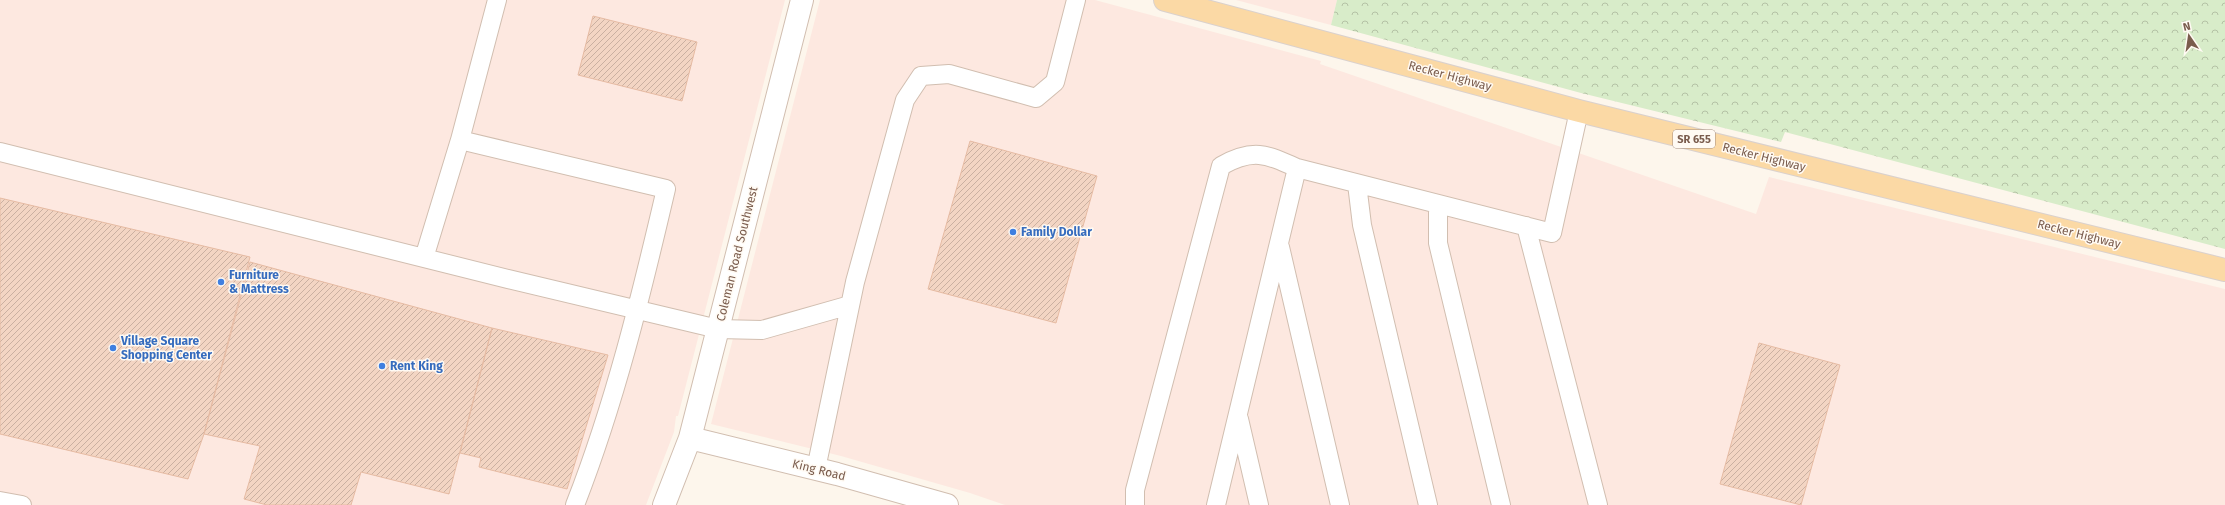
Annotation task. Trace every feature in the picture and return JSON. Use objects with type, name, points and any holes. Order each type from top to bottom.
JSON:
[{"type":"main road","name":"Recker Highway","points":[[1165,0],[1208,6],[1579,111],[2225,270]]},
{"type":"street","name":"Coleman Road Southwest","points":[[664,505],[690,438],[802,0]]},
{"type":"street","name":"King Road","points":[[690,438],[816,469],[947,505]]},
{"type":"lane","points":[[424,258],[460,140],[497,0]]},
{"type":"lane","points":[[816,469],[850,305],[904,100],[921,76],[949,74],[1036,98],[1055,82],[1076,0]]},
{"type":"lane","points":[[1135,505],[1135,490],[1221,166],[1234,159],[1256,155],[1270,155],[1297,168],[1552,233],[1579,111]]},
{"type":"lane","points":[[460,140],[666,189],[638,310],[603,426],[575,505]]},
{"type":"lane","points":[[0,152],[424,258],[718,329],[762,330],[850,305]]},
{"type":"lane","points":[[1216,505],[1297,168]]},
{"type":"lane","points":[[1357,184],[1362,225],[1428,505]]},
{"type":"lane","points":[[1438,204],[1438,243],[1501,505]]},
{"type":"lane","points":[[1526,226],[1598,505]]},
{"type":"lane","points":[[1279,242],[1340,505]]},
{"type":"lane","points":[[1238,414],[1259,505]]},
{"type":"lane","points":[[0,501],[22,505]]},
{"type":"shaded area","points":[[0,0],[785,0],[678,416],[676,416],[674,432],[646,505],[0,505]]},
{"type":"shaded area","points":[[820,0],[1095,0],[1321,61],[1320,64],[1756,214],[1769,177],[2225,289],[2225,505],[1005,505],[970,493],[841,456],[711,424]]},
{"type":"shaded area","points":[[1236,0],[1337,0],[1331,25]]},
{"type":"green space","points":[[1337,0],[2225,0],[2225,249],[1785,132],[1781,142],[1581,93],[1331,25]]},
{"type":"building","points":[[593,16],[697,42],[682,101],[578,75]]},
{"type":"building","name":"Family Dollar","points":[[970,141],[1097,176],[1056,323],[928,289]]},
{"type":"building","name":"Village Square Shopping Center","points":[[0,198],[250,257],[204,434],[188,479],[0,434]]},
{"type":"building","points":[[250,262],[492,328],[449,494],[361,472],[351,505],[267,505],[244,499],[260,446],[204,434]]},
{"type":"building","points":[[492,328],[608,355],[567,489],[479,467],[481,458],[460,453]]},
{"type":"building","points":[[1759,343],[1840,365],[1801,505],[1720,484]]},
{"type":"place","name":"Family Dollar","points":[[1013,232]]},
{"type":"place","name":"Furniture & Mattress","points":[[221,282]]},
{"type":"place","name":"Village Square Shopping Center","points":[[113,348]]},
{"type":"place","name":"Rent King","points":[[382,366]]}]
